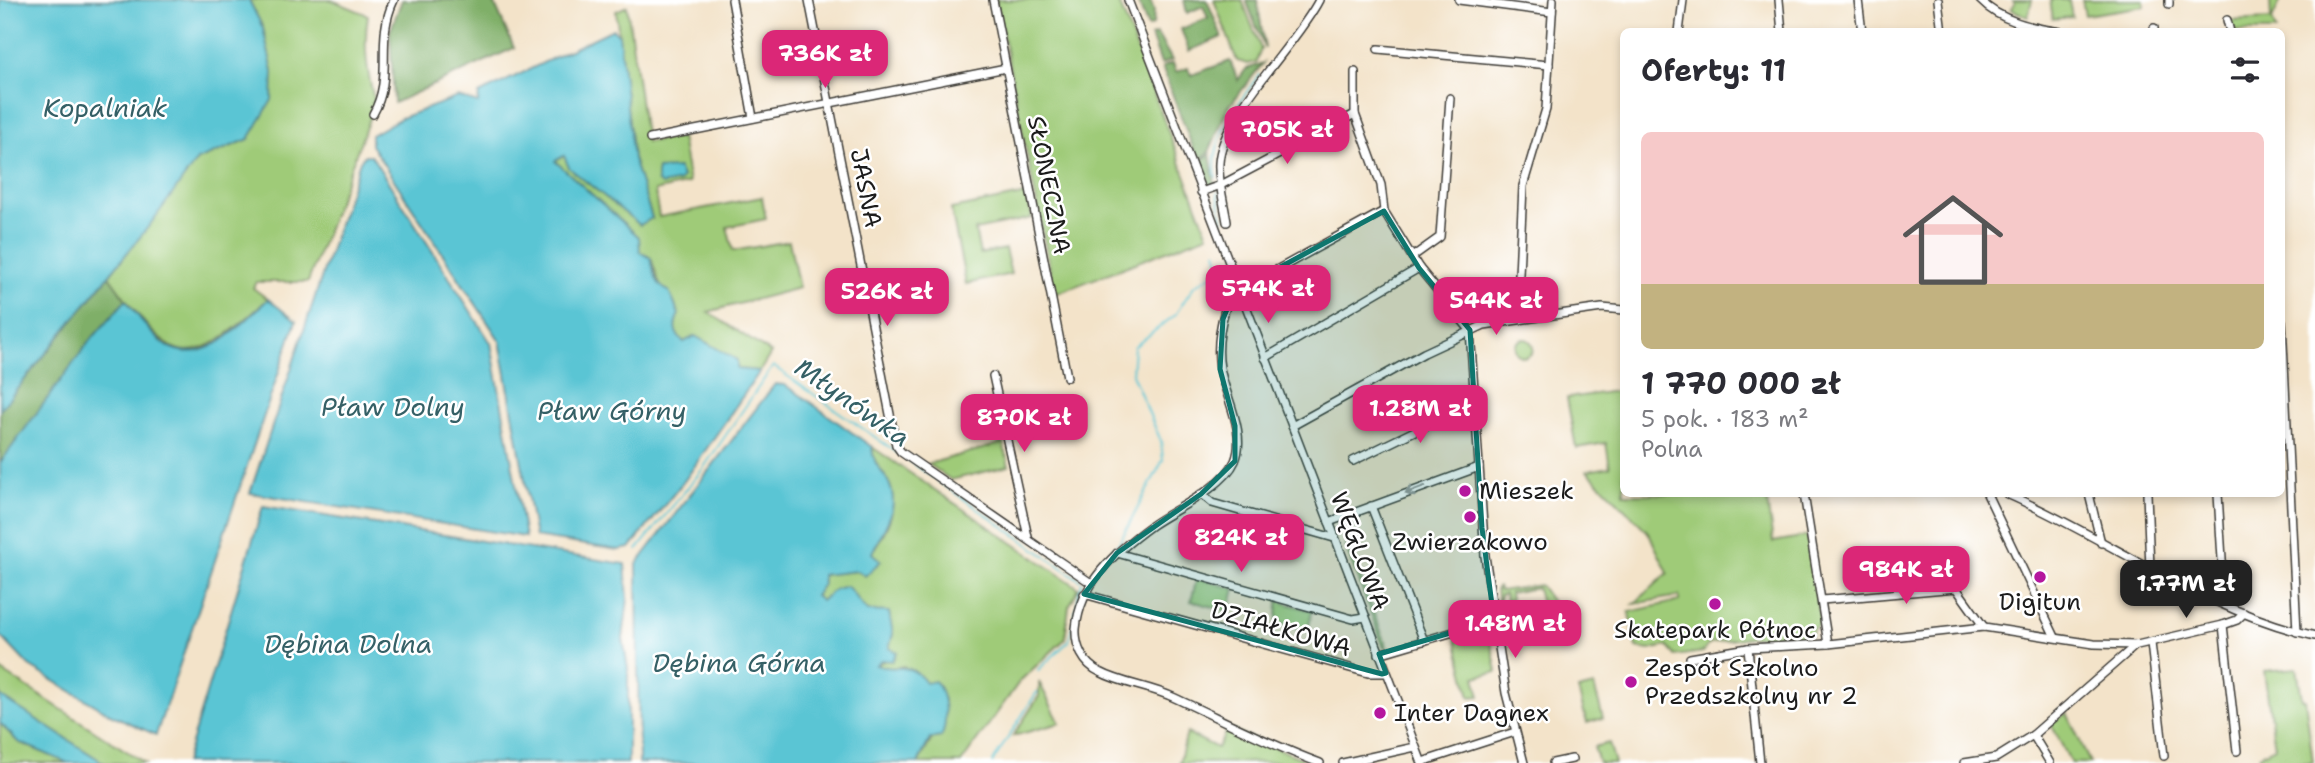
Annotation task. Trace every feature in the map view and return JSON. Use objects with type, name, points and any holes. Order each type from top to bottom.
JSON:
[{"type":"street","points":[[373,114],[380,102],[386,74],[382,41],[394,0]]},
{"type":"street","points":[[732,0],[753,118]]},
{"type":"street","name":"JASNA","points":[[809,0],[896,445],[901,453],[1088,580]]},
{"type":"street","name":"SŁONECZNA","points":[[993,0],[1067,376]]},
{"type":"street","name":"WĘGLOWA","points":[[1128,0],[1422,762]]},
{"type":"street","points":[[1227,222],[1219,161],[1229,132],[1319,0]]},
{"type":"street","points":[[1459,0],[1552,12]]},
{"type":"street","points":[[1517,319],[1523,186],[1546,109],[1553,0]]},
{"type":"street","points":[[1680,28],[1683,0]]},
{"type":"street","points":[[1779,0],[1782,28]]},
{"type":"street","points":[[1858,0],[1862,28]]},
{"type":"street","points":[[1938,0],[1942,28]]},
{"type":"street","points":[[1980,0],[1991,12],[2036,28]]},
{"type":"street","points":[[2227,20],[2230,28]]},
{"type":"street","points":[[1378,49],[1549,65]]},
{"type":"street","points":[[650,139],[1006,68]]},
{"type":"street","points":[[1355,72],[1355,114],[1381,185],[1384,211],[1419,268],[1469,330],[1482,528],[1494,620],[1515,732],[1524,763]]},
{"type":"street","points":[[1412,257],[1440,237],[1450,98]]},
{"type":"street","points":[[1202,192],[1221,185],[1355,114]]},
{"type":"street","points":[[1320,763],[1151,686],[1099,672],[1088,664],[1076,640],[1078,610],[1088,580],[1152,525],[1201,494],[1229,469],[1237,450],[1219,355],[1227,303],[1239,289],[1384,211]]},
{"type":"street","points":[[1265,358],[1419,268]]},
{"type":"street","points":[[1292,426],[1469,330],[1517,319],[1602,307],[1620,309]]},
{"type":"street","points":[[993,376],[1028,538]]},
{"type":"street","points":[[2285,384],[2297,632]]},
{"type":"street","points":[[1353,461],[1474,402]]},
{"type":"street","points":[[1329,522],[1479,467]]},
{"type":"street","points":[[1201,494],[1212,503],[1335,538]]},
{"type":"street","points":[[1805,497],[1828,644]]},
{"type":"street","points":[[1988,497],[2055,637]]},
{"type":"street","points":[[2014,497],[2221,603],[2297,632],[2315,636]]},
{"type":"street","points":[[2026,497],[2028,503]]},
{"type":"street","points":[[2090,497],[2101,543]]},
{"type":"street","points":[[2147,497],[2150,568]]},
{"type":"street","points":[[2218,497],[2224,592],[2221,603]]},
{"type":"street","points":[[1371,506],[1424,641]]},
{"type":"street","points":[[1117,553],[1353,619],[1365,617]]},
{"type":"street","points":[[1822,600],[1956,588],[1984,627]]},
{"type":"street","name":"DZIAŁKOWA","points":[[1084,594],[1368,673],[1386,673]]},
{"type":"street","points":[[1690,658],[1748,648],[1828,644],[1984,627],[2094,645],[2137,645],[2223,625],[2237,620],[2244,613]]},
{"type":"street","points":[[1379,654],[1494,620]]},
{"type":"street","points":[[2223,625],[2237,751]]},
{"type":"street","points":[[2151,643],[2164,756]]},
{"type":"street","points":[[1964,763],[1996,758],[2033,735],[2137,645]]},
{"type":"street","points":[[1748,648],[1760,763]]},
{"type":"street","points":[[1422,762],[1515,732]]},
{"type":"street","points":[[2033,735],[2050,763]]},
{"type":"street","points":[[1343,763],[1415,747]]},
{"type":"street","points":[[1553,763],[1572,759]]},
{"type":"highlighted area","points":[[1384,211],[1419,268],[1470,330],[1482,528],[1494,620],[1379,654],[1386,673],[1382,674],[1084,594],[1117,553],[1201,494],[1235,461],[1235,426],[1220,369],[1223,319],[1234,292]]},
{"type":"green space","points":[[249,0],[332,0],[368,15],[367,59],[375,103],[308,282],[256,282],[253,288],[268,299],[217,341],[198,350],[181,350],[165,343],[149,328],[109,276],[197,160],[249,139],[273,72],[263,28]]},
{"type":"green space","points":[[402,0],[493,0],[514,48],[394,103],[390,32]]},
{"type":"green space","points":[[996,0],[1118,0],[1208,235],[1055,294]]},
{"type":"green space","points":[[1137,0],[1150,0],[1154,10],[1153,25],[1148,27]]},
{"type":"green space","points":[[1184,0],[1207,0],[1222,37],[1189,51],[1181,29],[1208,18],[1203,6],[1187,13]]},
{"type":"green space","points":[[1214,0],[1242,0],[1261,49],[1256,62],[1248,64],[1237,61]]},
{"type":"green space","points":[[1246,0],[1257,0],[1265,49]]},
{"type":"green space","points":[[2013,0],[2032,0],[2028,17],[2011,9],[2015,3]]},
{"type":"green space","points":[[2050,0],[2069,0],[2072,17],[2053,19]]},
{"type":"green space","points":[[2082,0],[2144,0],[2145,6],[2085,15]]},
{"type":"green space","points":[[2270,0],[2281,0],[2272,19],[2275,28],[2232,28],[2230,21],[2271,19]]},
{"type":"green space","points":[[627,6],[646,142],[681,137],[689,183],[655,191],[659,217],[762,197],[766,219],[727,227],[733,251],[789,241],[799,288],[708,312],[771,353],[760,371],[737,369],[737,360],[719,352],[706,342],[684,342],[677,336],[651,258],[640,252],[555,161],[564,156],[652,218],[633,159],[616,11]]},
{"type":"green space","points":[[1157,34],[1172,60],[1161,64],[1151,36]]},
{"type":"green space","points":[[1230,61],[1238,80],[1246,69],[1263,63],[1228,108],[1209,152],[1198,161],[1162,67],[1173,63],[1176,72],[1188,68],[1191,75]]},
{"type":"green space","points":[[1210,154],[1215,184],[1208,186],[1198,163]]},
{"type":"green space","points":[[1027,194],[1032,218],[975,230],[980,254],[1005,249],[1011,274],[966,284],[951,209]]},
{"type":"green space","points":[[109,276],[126,300],[89,342],[0,463],[0,410]]},
{"type":"green space","points":[[1524,339],[1532,344],[1533,348],[1528,356],[1524,357],[1516,352],[1515,348],[1520,340]]},
{"type":"green space","points":[[1620,391],[1620,497],[1766,497],[1773,542],[1807,536],[1821,623],[1813,629],[1812,635],[1749,637],[1710,643],[1703,652],[1675,656],[1667,646],[1650,650],[1636,648],[1629,612],[1679,601],[1679,596],[1634,604],[1668,573],[1648,532],[1587,471],[1610,467],[1606,443],[1576,448],[1567,398]]},
{"type":"green space","points":[[1003,443],[1009,466],[951,480],[928,464]]},
{"type":"green space","points":[[872,447],[1079,588],[1069,606],[1065,639],[1020,681],[961,763],[918,763],[943,720],[944,699],[903,666],[887,669],[876,665],[896,653],[888,649],[893,634],[879,613],[864,608],[854,595],[835,589],[821,601],[815,596],[823,584],[822,574],[858,571],[886,529],[893,505],[892,493],[876,462]]},
{"type":"green space","points":[[1348,545],[1387,647],[1384,648],[1345,546]]},
{"type":"green space","points":[[1197,578],[1235,589],[1229,611],[1191,601]]},
{"type":"green space","points":[[1540,585],[1552,602],[1572,614],[1503,627],[1500,610],[1505,612],[1507,620],[1543,613],[1537,588],[1510,593],[1511,600],[1506,601],[1504,594],[1500,595],[1498,606],[1496,588],[1500,591]]},
{"type":"green space","points":[[1278,601],[1312,611],[1308,630],[1277,622]]},
{"type":"green space","points":[[1488,627],[1497,672],[1475,677],[1480,696],[1470,697],[1455,636]]},
{"type":"green space","points":[[2297,668],[2302,699],[2305,699],[2313,763],[2262,763],[2259,755],[2275,747],[2264,671]]},
{"type":"green space","points":[[0,670],[145,763],[104,763],[0,696]]},
{"type":"green space","points":[[1039,682],[1060,723],[1013,736],[1039,696]]},
{"type":"green space","points":[[1594,686],[1603,718],[1587,723],[1578,690]]},
{"type":"green space","points":[[2067,713],[2090,763],[2071,763],[2051,724]]},
{"type":"green space","points":[[0,723],[18,742],[68,763],[0,763]]},
{"type":"green space","points":[[1228,728],[1310,762],[1179,763],[1187,733],[1217,748]]},
{"type":"green space","points":[[1609,743],[1615,763],[1599,763],[1594,747]]},
{"type":"water","name":"Kopalniak","points":[[0,0],[249,0],[263,28],[273,72],[272,100],[249,139],[197,160],[149,226],[0,410]]},
{"type":"water","name":"Pław Górny","points":[[613,29],[619,35],[633,159],[652,218],[640,225],[569,168],[564,156],[555,161],[639,237],[640,252],[651,258],[658,282],[669,291],[679,314],[676,333],[681,339],[684,342],[695,336],[737,360],[737,369],[760,371],[685,480],[630,548],[618,550],[535,537],[500,341],[371,145],[371,135],[401,118],[458,97],[478,103],[479,94]]},
{"type":"water","name":"Pław Dolny","points":[[365,155],[371,155],[491,343],[525,537],[250,493],[360,161]]},
{"type":"water","points":[[678,168],[682,177],[680,181],[661,185],[657,181],[657,169]]},
{"type":"water","points":[[268,299],[296,321],[156,735],[110,714],[29,666],[0,635],[0,463],[89,342],[126,300],[158,340],[185,352],[199,351],[225,338]]},
{"type":"water","name":"Dębina Górna","points":[[775,384],[784,385],[796,392],[872,447],[875,462],[892,491],[892,509],[872,553],[881,561],[865,576],[858,571],[822,575],[823,584],[815,596],[821,601],[835,589],[847,586],[867,611],[889,612],[893,634],[889,648],[897,652],[892,661],[881,660],[876,665],[915,671],[926,683],[935,681],[939,686],[945,709],[945,725],[941,737],[930,739],[918,763],[639,763],[637,564]]},
{"type":"water","name":"Dębina Dolna","points":[[263,506],[625,564],[628,598],[623,639],[628,669],[628,763],[185,763]]},
{"type":"water","points":[[0,696],[104,763],[68,763],[18,742],[0,723]]},
{"type":"waterway","name":"Młynówka","points":[[1216,177],[1215,163],[1221,135],[1234,110],[1259,75]]},
{"type":"waterway","name":"Młynówka","points":[[1218,192],[1222,221]]},
{"type":"waterway","name":"Młynówka","points":[[1088,578],[1119,543],[1163,460],[1161,441],[1132,374],[1134,347],[1175,315],[1194,286],[1221,269],[1216,251]]},
{"type":"waterway","name":"Młynówka","points":[[637,550],[702,470],[773,366],[1080,580]]},
{"type":"waterway","points":[[1038,670],[1069,641],[1082,582]]},
{"type":"waterway","points":[[992,763],[1037,692]]},
{"type":"place","name":"Mieszek","points":[[1465,491]]},
{"type":"place","name":"Zwierzakowo","points":[[1470,517]]},
{"type":"place","name":"Digitun","points":[[2040,577]]},
{"type":"place","name":"Skatepark Północ","points":[[1715,604]]},
{"type":"place","name":"Zespół Szkolno Przedszkolny nr 2","points":[[1631,682]]},
{"type":"place","name":"Inter Dagnex","points":[[1380,713]]}]
